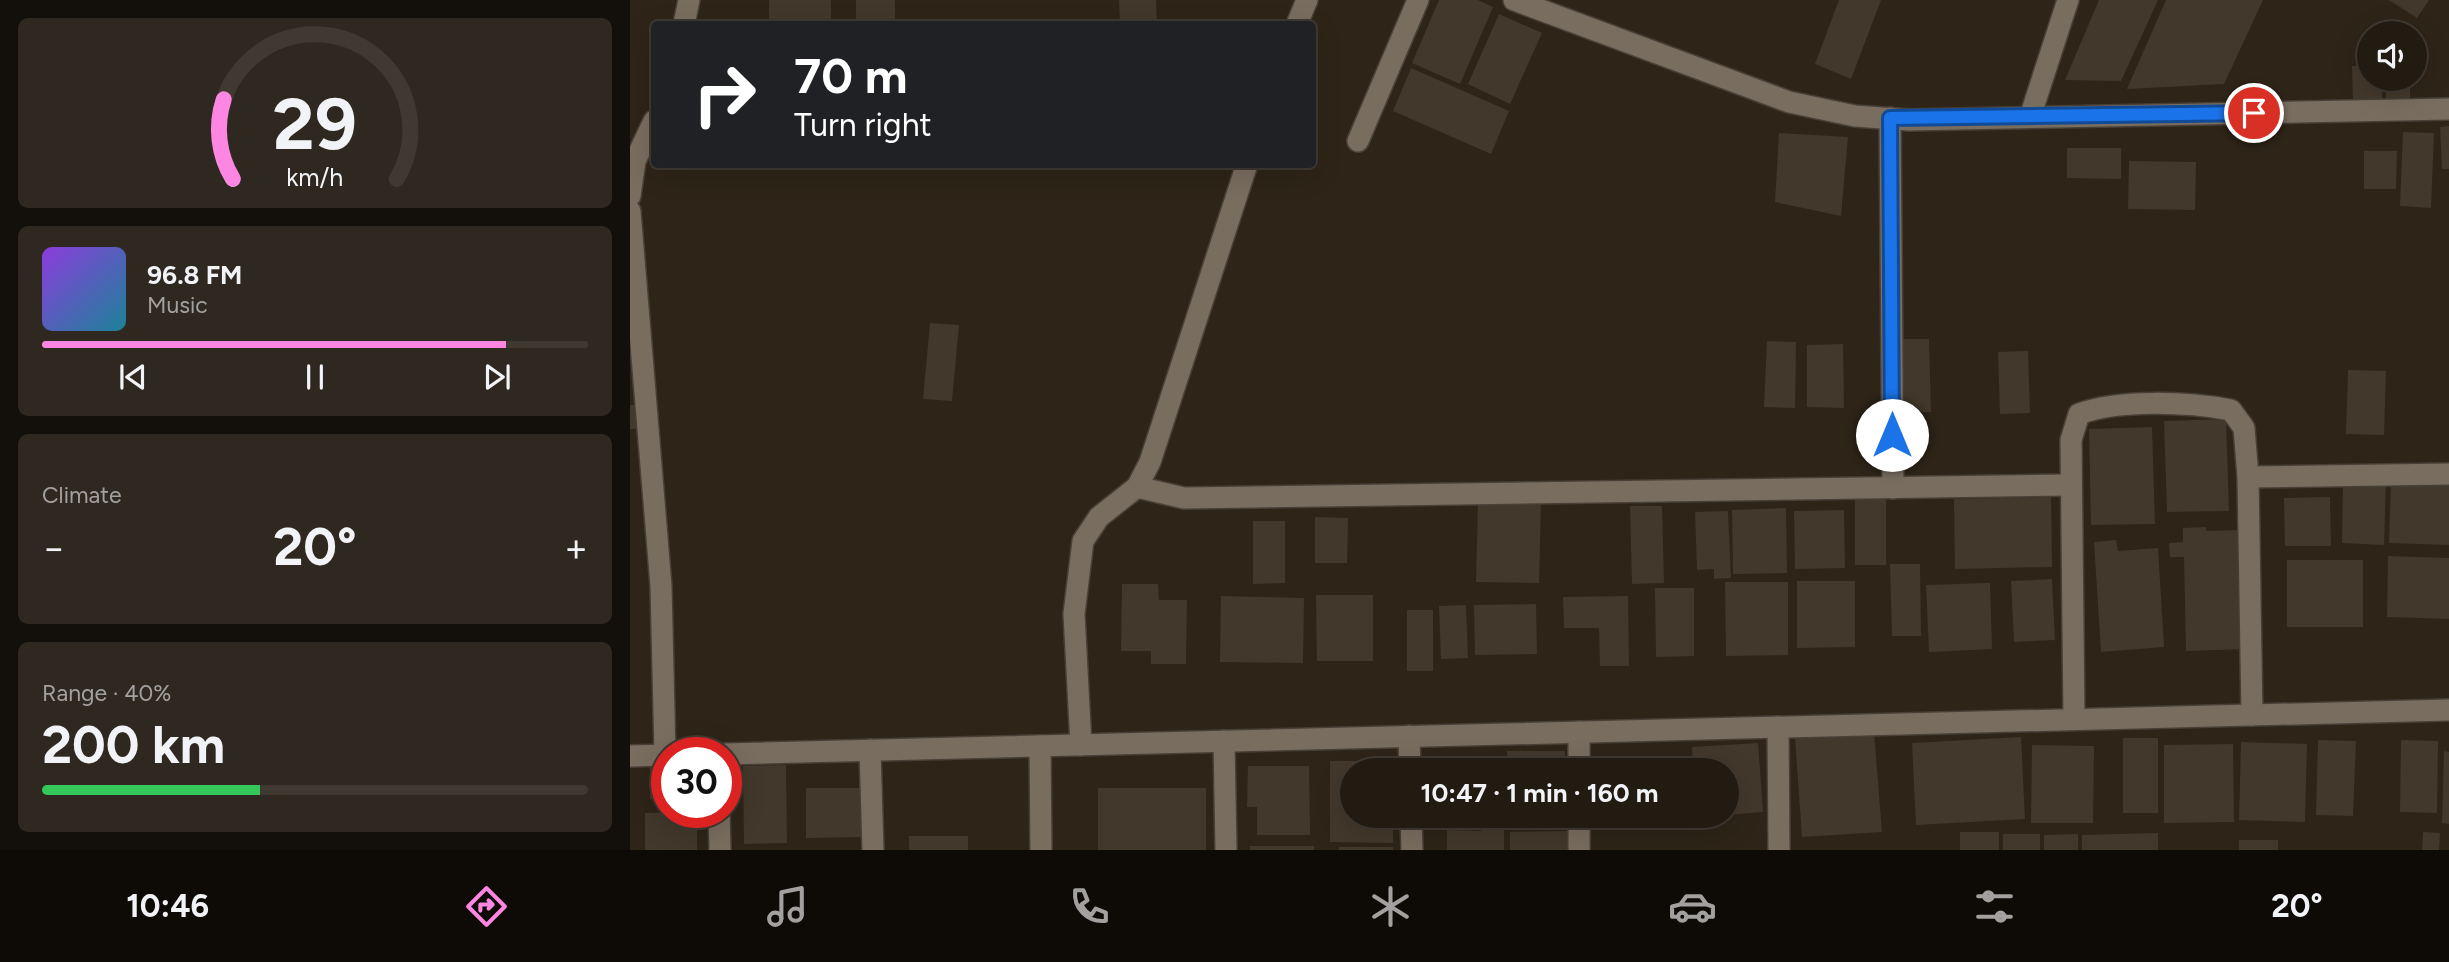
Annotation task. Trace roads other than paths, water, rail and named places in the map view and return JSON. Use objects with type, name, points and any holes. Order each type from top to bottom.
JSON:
[{"type":"street","points":[[684,21],[688,0]]},
{"type":"street","points":[[1298,21],[1307,0]]},
{"type":"street","points":[[1357,141],[1418,0]]},
{"type":"street","points":[[1514,0],[1788,102],[1855,116],[2030,117],[2449,109]]},
{"type":"street","points":[[2030,117],[2068,0]]},
{"type":"street","points":[[1890,118],[1893,488]]},
{"type":"street","points":[[630,196],[635,161],[651,127]]},
{"type":"street","points":[[1081,745],[1074,614],[1083,541],[1099,517],[1137,487],[1150,462],[1246,168]]},
{"type":"street","points":[[630,211],[661,586],[665,737]]},
{"type":"street","points":[[2074,719],[2071,440],[2079,414],[2100,406],[2204,405],[2231,410],[2244,428],[2248,477],[2252,715]]},
{"type":"street","points":[[2248,477],[2449,474]]},
{"type":"street","points":[[1137,487],[1184,498],[2071,485]]},
{"type":"street","points":[[742,754],[2449,710]]},
{"type":"street","points":[[1778,727],[1779,850]]},
{"type":"street","points":[[1578,732],[1579,758]]},
{"type":"street","points":[[1409,736],[1410,758]]},
{"type":"street","points":[[1224,741],[1226,850]]},
{"type":"street","points":[[1040,746],[1041,850]]},
{"type":"street","points":[[870,750],[873,850]]},
{"type":"street","points":[[630,756],[651,755]]},
{"type":"street","points":[[719,828],[720,850]]},
{"type":"street","points":[[1411,828],[1412,850]]},
{"type":"street","points":[[1579,828],[1579,850]]}]
